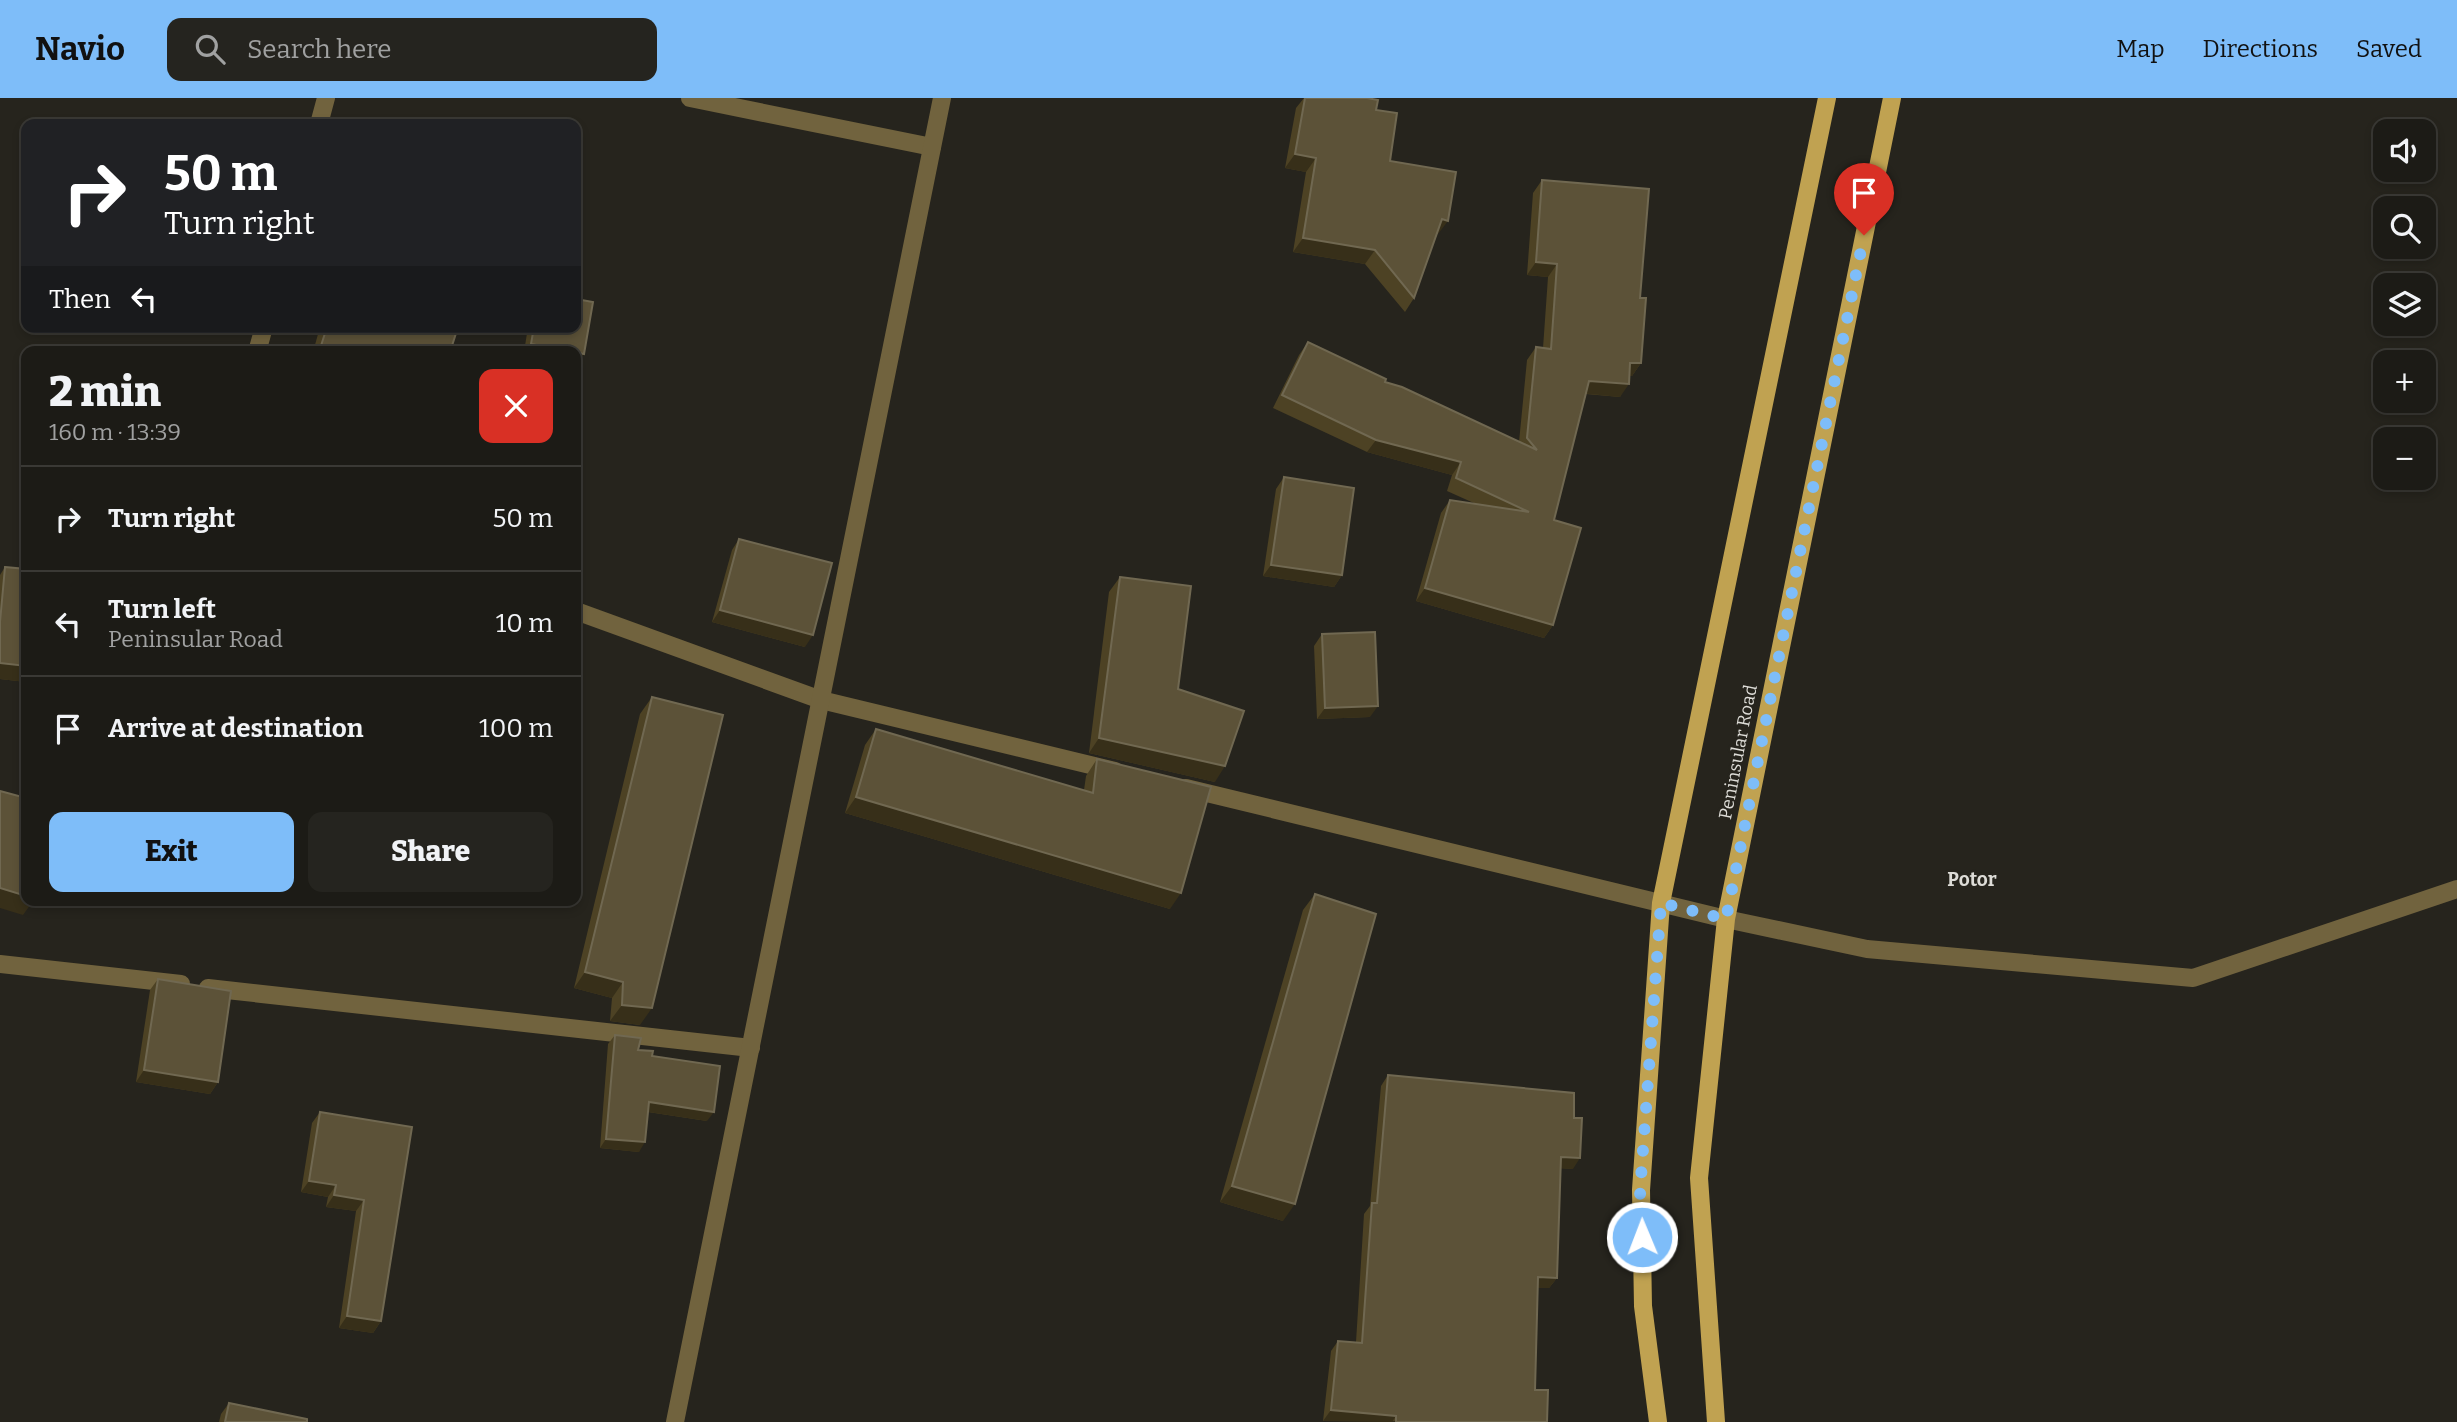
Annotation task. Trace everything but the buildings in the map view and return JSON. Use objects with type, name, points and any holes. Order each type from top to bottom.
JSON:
[{"type":"main road","points":[[1658,1422],[1643,1306],[1640,1191],[1661,903],[1827,98]]},
{"type":"main road","name":"Peninsular Road","points":[[1716,1422],[1699,1178],[1726,919],[1892,98]]},
{"type":"street","points":[[320,119],[326,98]]},
{"type":"street","points":[[690,98],[932,146]]},
{"type":"street","points":[[675,1422],[942,98]]},
{"type":"street","points":[[581,613],[821,700],[1132,775]]},
{"type":"street","points":[[1173,785],[1726,919],[1867,949],[2193,978],[2457,889]]},
{"type":"street","points":[[0,964],[152,979],[228,992],[751,1048]]},
{"type":"district","name":"Potor","points":[[1972,879]]},
{"type":"route","points":[[1642,1237],[1640,1191],[1661,903],[1726,919],[1864,235]]}]
